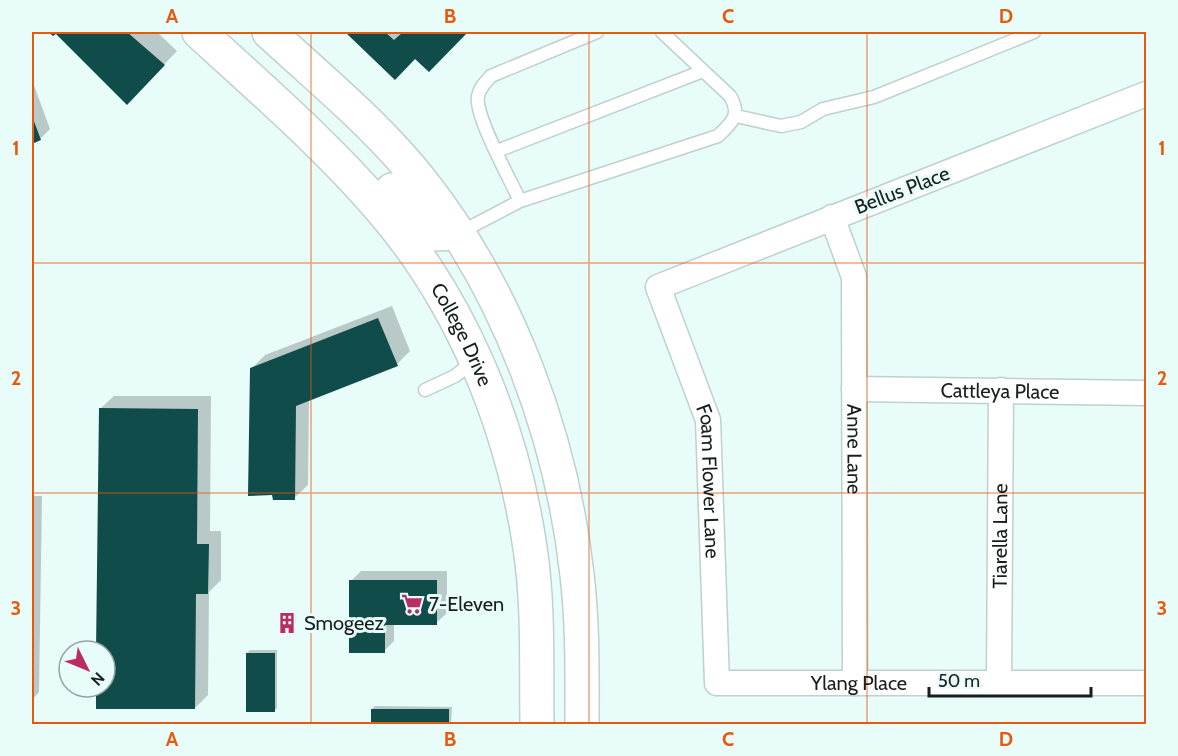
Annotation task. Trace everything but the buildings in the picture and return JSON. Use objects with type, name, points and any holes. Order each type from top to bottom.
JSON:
[{"type":"main road","name":"College Drive","points":[[199,32],[336,161],[405,238],[454,315],[504,429],[530,549],[537,622],[537,724]]},
{"type":"main road","points":[[270,32],[391,146],[423,183],[459,233],[498,305],[552,448],[572,536],[582,628],[582,724]]},
{"type":"main road","points":[[336,161],[369,164],[433,234],[459,233]]},
{"type":"main road","points":[[475,360],[513,341]]},
{"type":"street","points":[[1146,95],[1146,104]]},
{"type":"street","name":"Bellus Place","points":[[658,287],[1146,95]]},
{"type":"street","name":"Anne Lane","points":[[832,218],[854,277],[855,683]]},
{"type":"street","name":"Foam Flower Lane","points":[[658,287],[708,420],[717,683]]},
{"type":"street","name":"Cattleya Place","points":[[854,389],[1146,393]]},
{"type":"street","name":"Tiarella Lane","points":[[999,683],[1001,390]]},
{"type":"street","name":"Ylang Place","points":[[717,683],[1146,683]]},
{"type":"lane","points":[[520,201],[480,114],[477,98],[481,86],[491,76],[597,32]]},
{"type":"lane","points":[[459,233],[520,201],[718,136],[736,116],[737,107],[730,96],[662,32]]},
{"type":"lane","points":[[736,116],[780,126],[801,122],[823,109],[874,97],[1034,32]]},
{"type":"lane","points":[[497,151],[703,71]]},
{"type":"lane","points":[[424,390],[455,376],[475,360]]},
{"type":"place","name":"7-Eleven","points":[[412,604]]},
{"type":"place","name":"Smogeez","points":[[287,623]]}]
